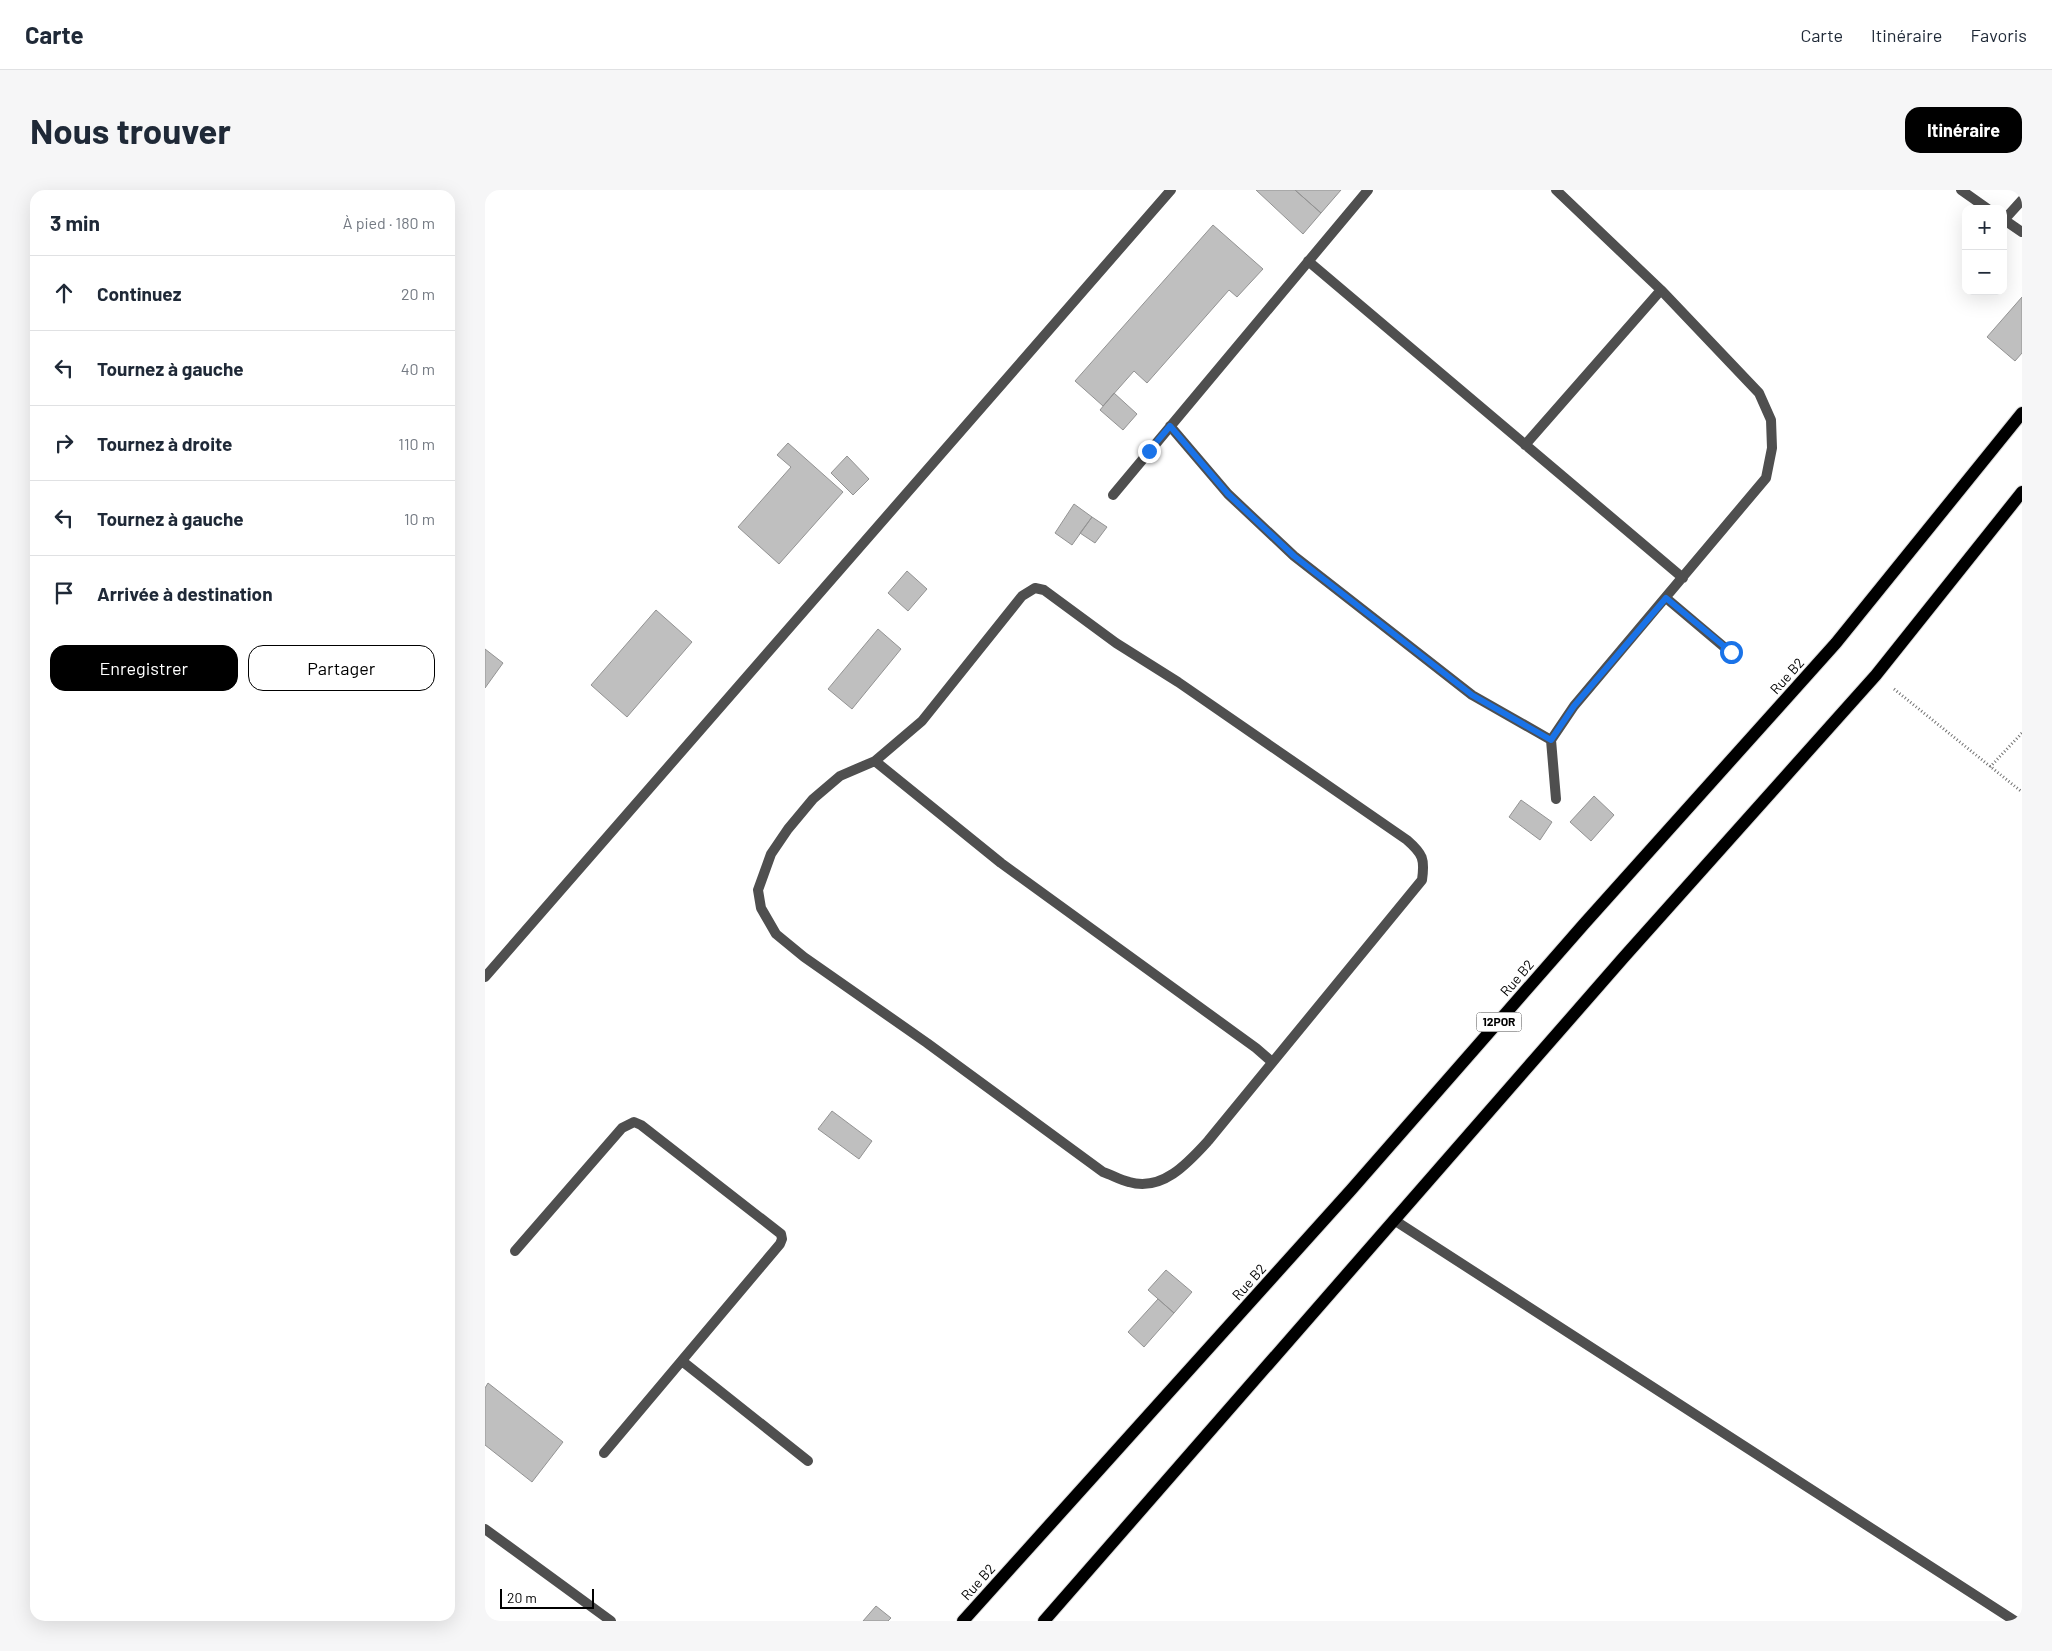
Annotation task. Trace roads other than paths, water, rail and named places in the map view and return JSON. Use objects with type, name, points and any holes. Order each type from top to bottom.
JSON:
[{"type":"main road","name":"Rue B2","points":[[963,1621],[1351,1190],[1584,924],[1836,644],[2022,413]]},
{"type":"main road","points":[[1044,1621],[1630,950],[1876,675],[2022,492]]},
{"type":"street","points":[[485,977],[1171,190]]},
{"type":"street","points":[[1113,495],[1368,190]]},
{"type":"street","points":[[1556,190],[1661,290],[1759,394],[1771,420],[1772,448],[1766,478],[1574,706],[1551,740],[1557,799]]},
{"type":"street","points":[[1961,190],[1982,205]]},
{"type":"street","points":[[2007,217],[2022,200]]},
{"type":"street","points":[[2007,222],[2022,232]]},
{"type":"street","points":[[1308,261],[1683,578]]},
{"type":"street","points":[[1525,445],[1661,290]]},
{"type":"street","points":[[1170,426],[1228,494],[1294,556],[1472,695],[1551,740]]},
{"type":"street","points":[[1035,588],[1043,590],[1116,644],[1178,682],[1407,840],[1417,849],[1424,862],[1423,880],[1272,1062],[1208,1141],[1183,1167],[1155,1184],[1131,1183],[1103,1172],[927,1043],[804,957],[776,934],[761,908],[758,890],[771,854],[788,829],[813,799],[840,776],[875,761],[922,721],[1022,596],[1035,588]]},
{"type":"street","points":[[1666,598],[1731,652]]},
{"type":"street","points":[[875,761],[1001,863],[1227,1027],[1272,1062]]},
{"type":"street","points":[[515,1251],[622,1128],[634,1122],[641,1125],[777,1230],[782,1239],[780,1244],[604,1453]]},
{"type":"street","points":[[1395,1220],[2015,1621]]},
{"type":"street","points":[[682,1361],[808,1461]]},
{"type":"street","points":[[485,1529],[611,1621]]}]
